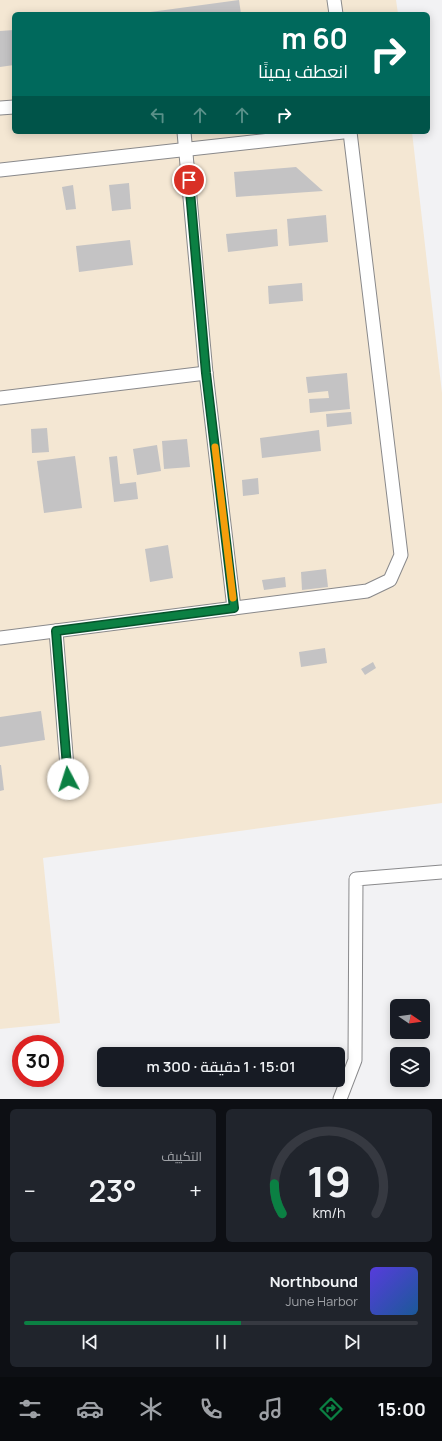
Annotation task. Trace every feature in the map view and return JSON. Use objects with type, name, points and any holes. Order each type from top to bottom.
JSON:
[{"type":"street","points":[[334,0],[336,12]]},
{"type":"street","points":[[0,108],[12,107]]},
{"type":"street","points":[[184,134],[206,373],[234,608]]},
{"type":"street","points":[[0,170],[326,134]]},
{"type":"street","points":[[0,638],[367,591],[390,580],[402,555],[350,134]]},
{"type":"street","points":[[0,398],[206,373]]},
{"type":"street","points":[[56,631],[68,779]]},
{"type":"street","points":[[340,1099],[355,1060],[356,879],[442,872]]},
{"type":"shaded area","points":[[0,0],[396,0],[398,12],[12,12],[12,134],[412,134],[442,393],[442,803],[43,858],[60,1023],[0,1029]]},
{"type":"building","points":[[239,0],[241,12],[150,12]]},
{"type":"building","points":[[12,30],[12,65],[0,67],[0,31]]},
{"type":"building","points":[[296,167],[323,191],[236,197],[234,172]]},
{"type":"building","points":[[129,183],[131,209],[112,211],[109,185]]},
{"type":"building","points":[[73,185],[76,209],[66,210],[62,187]]},
{"type":"building","points":[[326,215],[328,242],[289,246],[287,219]]},
{"type":"building","points":[[277,229],[278,246],[228,252],[226,234]]},
{"type":"building","points":[[130,240],[133,265],[79,272],[76,246]]},
{"type":"building","points":[[302,283],[303,301],[269,304],[268,286]]},
{"type":"building","points":[[347,373],[350,409],[310,413],[309,399],[329,398],[328,391],[308,393],[306,377]]},
{"type":"building","points":[[351,412],[352,424],[327,427],[326,414]]},
{"type":"building","points":[[47,428],[49,452],[32,453],[31,429]]},
{"type":"building","points":[[319,430],[321,451],[262,458],[260,438]]},
{"type":"building","points":[[187,439],[190,467],[164,469],[162,441]]},
{"type":"building","points":[[157,445],[161,471],[137,475],[133,449]]},
{"type":"building","points":[[75,456],[82,508],[44,513],[37,461]]},
{"type":"building","points":[[117,456],[120,484],[136,482],[138,499],[114,502],[109,457]]},
{"type":"building","points":[[258,478],[259,494],[243,496],[242,480]]},
{"type":"building","points":[[168,545],[173,578],[150,582],[145,549]]},
{"type":"building","points":[[326,569],[328,587],[302,590],[301,572]]},
{"type":"building","points":[[285,577],[286,587],[264,590],[262,580]]},
{"type":"building","points":[[325,648],[327,663],[301,667],[299,652]]},
{"type":"building","points":[[373,662],[376,668],[365,675],[361,669]]},
{"type":"building","points":[[41,711],[45,740],[0,747],[0,717]]},
{"type":"building","points":[[0,765],[4,790],[0,791]]},
{"type":"slow traffic","points":[[215,447],[233,598]]},
{"type":"route","points":[[68,779],[56,631],[234,608],[206,373],[189,180]]}]
